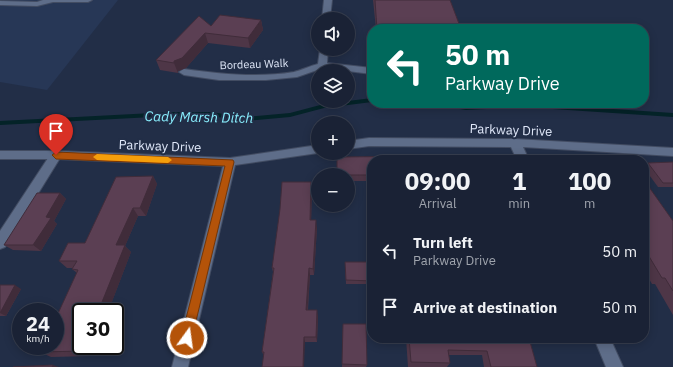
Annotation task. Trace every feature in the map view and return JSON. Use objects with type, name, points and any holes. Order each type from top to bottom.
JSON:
[{"type":"street","points":[[0,3],[37,4],[51,0]]},
{"type":"street","points":[[54,0],[88,0]]},
{"type":"street","points":[[327,12],[328,0]]},
{"type":"street","name":"Bordeau Walk","points":[[184,72],[219,78],[284,76],[297,74],[311,69]]},
{"type":"street","name":"Bordeau Walk","points":[[355,69],[367,70]]},
{"type":"street","name":"Parkway Drive","points":[[355,144],[369,142],[515,143],[673,152]]},
{"type":"street","points":[[515,143],[521,155]]},
{"type":"street","name":"Parkway Drive","points":[[0,155],[56,155],[230,162],[311,150]]},
{"type":"street","points":[[0,243],[56,155]]},
{"type":"street","points":[[180,367],[230,162]]},
{"type":"street","points":[[604,343],[615,367]]},
{"type":"shaded area","points":[[0,0],[118,0],[47,90],[0,82]]},
{"type":"building","points":[[375,0],[450,0],[459,24],[377,24]]},
{"type":"building","points":[[220,15],[261,20],[248,38],[205,33],[182,58],[174,61],[174,63],[156,60],[199,16],[211,26]]},
{"type":"building","points":[[355,157],[367,157],[367,175],[355,175],[355,168],[337,168],[337,160],[355,160]]},
{"type":"building","points":[[673,162],[673,183],[663,183],[649,163]]},
{"type":"building","points":[[153,176],[140,208],[133,208],[116,245],[125,245],[102,303],[72,303],[72,351],[64,351],[63,303],[78,270],[72,269],[77,261],[59,261],[68,243],[85,243],[116,177]]},
{"type":"building","points":[[282,182],[311,182],[310,220],[316,220],[313,269],[309,268],[306,310],[317,310],[316,337],[304,337],[303,367],[262,367],[264,352],[262,352],[274,268],[272,268]]},
{"type":"building","points":[[649,187],[673,221],[673,291],[665,278],[662,278],[649,256]]},
{"type":"building","points":[[37,193],[60,193],[46,217],[51,218],[33,245],[4,245]]},
{"type":"building","points":[[345,262],[367,262],[367,281],[346,280]]},
{"type":"building","points":[[0,285],[15,285],[0,313]]},
{"type":"building","points":[[343,324],[366,324],[367,365],[342,364]]},
{"type":"building","points":[[409,343],[530,343],[537,367],[491,367],[487,351],[448,350],[450,363],[411,362]]},
{"type":"building","points":[[53,365],[52,367],[13,367]]},
{"type":"waterway","name":"Cady Marsh Ditch","points":[[0,123],[172,114],[210,114],[246,119],[290,115],[324,106],[367,101]]},
{"type":"waterway","name":"Cady Marsh Ditch","points":[[568,108],[673,115]]},
{"type":"slow traffic","points":[[97,157],[168,160]]},
{"type":"route","points":[[56,155],[230,162],[187,338]]}]
